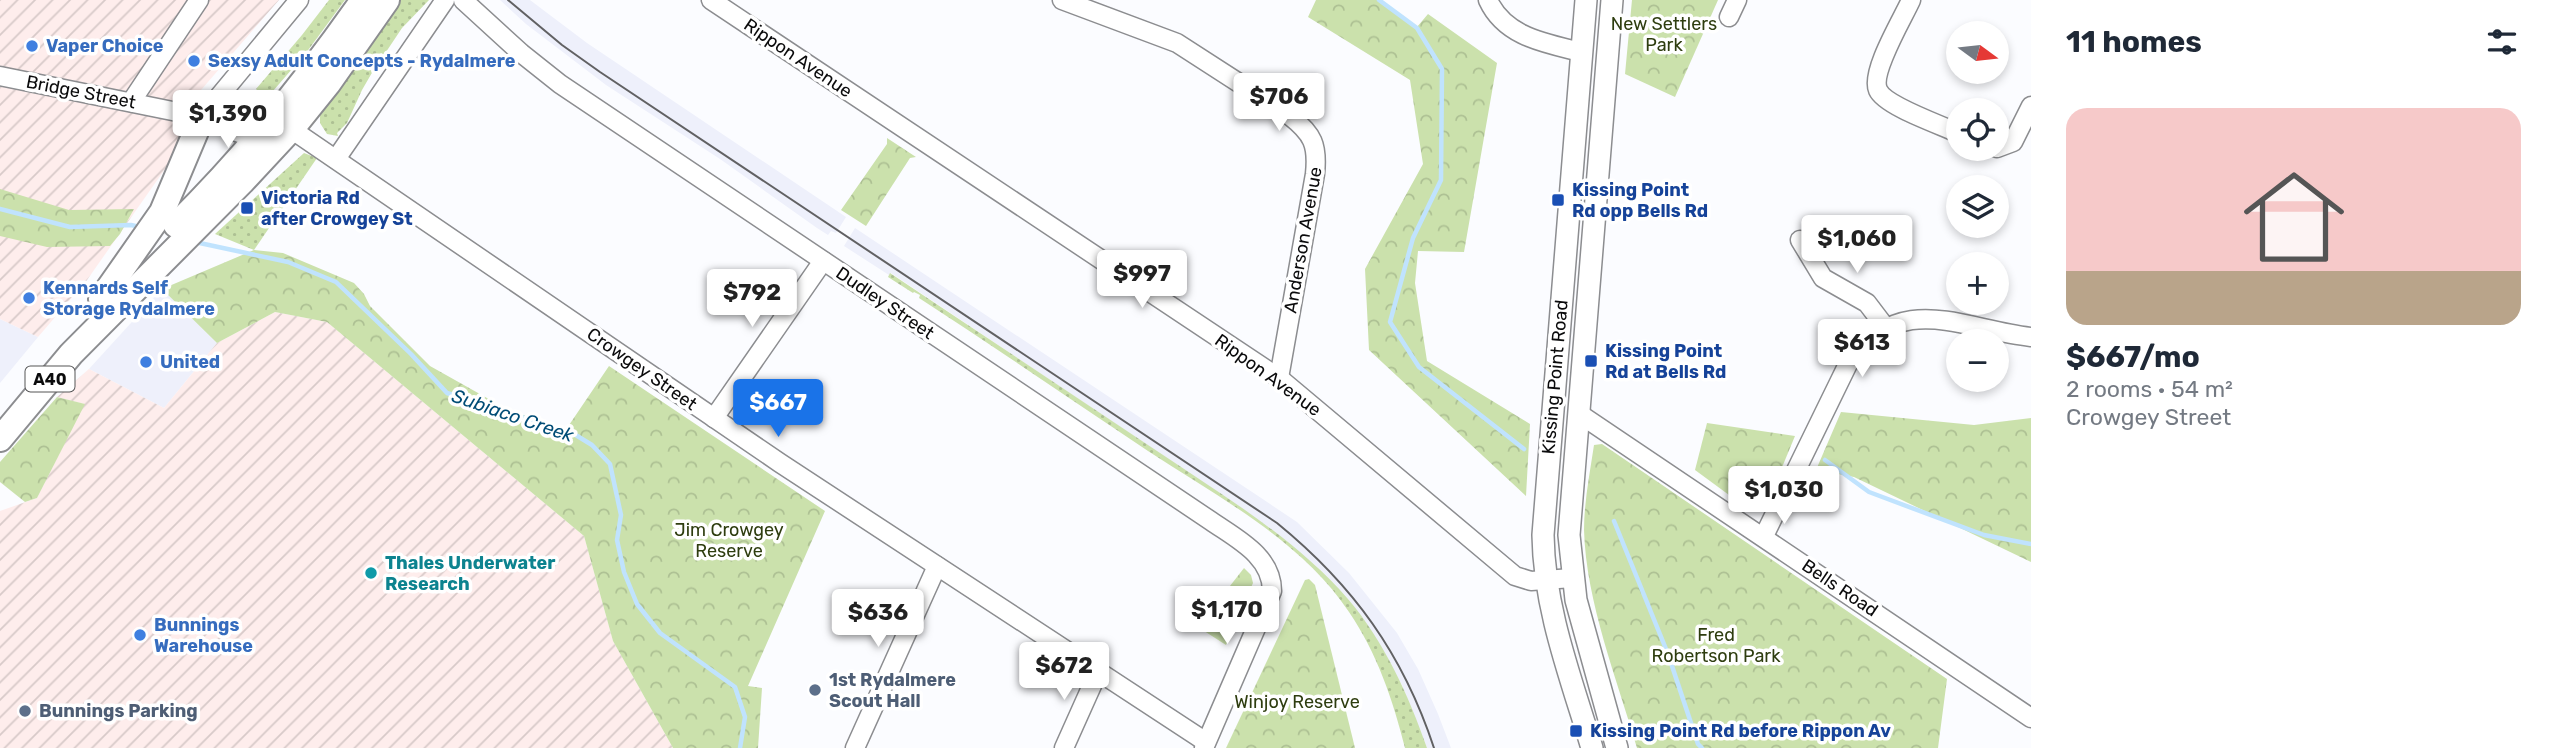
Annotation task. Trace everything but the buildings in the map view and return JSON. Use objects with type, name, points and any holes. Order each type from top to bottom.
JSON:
[{"type":"highway","name":"A40","points":[[201,213],[363,0]]},
{"type":"highway","name":"A40","points":[[0,414],[101,299],[152,252],[201,213],[291,129],[328,84],[387,0]]},
{"type":"highway","points":[[152,252],[165,206],[210,117]]},
{"type":"highway","name":"A40","points":[[0,439],[152,252]]},
{"type":"main road","name":"Kissing Point Road","points":[[1586,0],[1546,479],[1544,535],[1546,581],[1560,643],[1592,748]]},
{"type":"main road","name":"Kissing Point Road","points":[[1612,0],[1569,536],[1572,578],[1581,625],[1616,748]]},
{"type":"street","points":[[131,102],[199,0]]},
{"type":"street","points":[[258,136],[234,132],[210,117],[218,97],[299,0]]},
{"type":"street","points":[[336,159],[445,0]]},
{"type":"street","name":"Dudley Street","points":[[463,0],[560,84],[1247,546],[1267,566],[1272,578],[1272,591],[1205,745]]},
{"type":"street","name":"Rippon Avenue","points":[[711,0],[1279,378],[1515,576],[1531,581],[1572,578]]},
{"type":"street","name":"Anderson Avenue","points":[[1062,0],[1177,43],[1290,117],[1304,127],[1313,140],[1317,157],[1315,174],[1279,378]]},
{"type":"street","points":[[1488,0],[1495,14],[1507,26],[1521,34],[1581,52]]},
{"type":"street","points":[[1729,17],[1737,0]]},
{"type":"street","points":[[1911,0],[1879,70],[1876,83],[1878,90],[1889,100],[1946,127]]},
{"type":"street","name":"Bridge Street","points":[[0,76],[210,117]]},
{"type":"street","points":[[2009,144],[2013,142],[2031,106]]},
{"type":"street","name":"Crowgey Street","points":[[291,129],[714,418],[1205,745]]},
{"type":"street","points":[[1800,240],[1823,278],[1867,303],[1886,328]]},
{"type":"street","points":[[714,418],[823,261]]},
{"type":"street","points":[[1764,537],[1848,364],[1865,343],[1886,328],[1913,319],[1939,319],[2031,337]]},
{"type":"street","name":"Bells Road","points":[[1578,413],[2031,717]]},
{"type":"street","points":[[855,748],[937,566]]},
{"type":"street","points":[[1064,748],[1098,672]]},
{"type":"shaded area","points":[[0,0],[279,0],[195,97],[177,152],[87,280],[38,337],[0,319]]},
{"type":"shaded area","points":[[500,0],[530,0],[587,43],[846,217],[836,233],[831,231],[828,235],[817,228],[720,159],[606,85],[526,24]]},
{"type":"shaded area","points":[[855,228],[1297,522],[1349,573],[1397,633],[1418,669],[1451,748],[1427,748],[1402,685],[1368,626],[1349,600],[1315,565],[1250,514],[891,273],[889,275],[844,246]]},
{"type":"shaded area","name":"United","points":[[162,289],[217,343],[164,408],[89,369]]},
{"type":"shaded area","points":[[275,312],[327,322],[584,536],[613,641],[673,748],[0,748],[0,511],[37,498],[84,404],[57,397],[89,369],[164,408],[217,343]]},
{"type":"shaded area","points":[[0,319],[38,337],[0,383]]},
{"type":"green space","points":[[329,0],[345,0],[306,53],[266,99],[256,89]]},
{"type":"green space","points":[[399,0],[429,0],[402,28],[384,55],[381,53],[347,123],[337,133],[338,136],[327,134],[320,123],[320,114]]},
{"type":"green space","points":[[1316,0],[1380,0],[1417,27],[1428,14],[1497,63],[1464,252],[1418,251],[1415,283],[1427,361],[1530,424],[1526,496],[1369,350],[1365,269],[1423,164],[1410,80],[1308,17]]},
{"type":"green space","name":"New Settlers Park","points":[[1632,0],[1718,0],[1675,97],[1625,74]]},
{"type":"green space","points":[[887,138],[916,157],[910,158],[866,226],[841,210],[887,144]]},
{"type":"green space","points":[[304,153],[317,158],[254,250],[215,234]]},
{"type":"green space","points":[[0,189],[69,210],[134,209],[110,246],[47,247],[0,236]]},
{"type":"green space","name":"Jim Crowgey Reserve","points":[[254,250],[283,253],[354,283],[370,306],[430,366],[503,407],[565,431],[609,366],[825,511],[748,686],[762,688],[758,748],[673,748],[613,641],[584,536],[327,322],[275,312],[217,343],[162,289]]},
{"type":"green space","points":[[890,273],[1229,499],[1304,555],[1348,599],[1373,633],[1404,689],[1427,748],[1405,748],[1389,695],[1368,644],[1349,612],[1307,563],[1230,503],[919,298],[920,295],[888,277]]},
{"type":"green space","points":[[57,397],[85,404],[37,498],[25,502],[0,482],[0,462]]},
{"type":"green space","points":[[1841,412],[1974,425],[2031,418],[2031,562],[1854,477],[1816,470]]},
{"type":"green space","points":[[1707,423],[1795,436],[1762,510],[1753,511],[1744,506],[1695,470]]},
{"type":"green space","name":"Fred Robertson Park","points":[[1602,444],[1947,679],[1938,748],[1637,748],[1596,612],[1586,557],[1584,530],[1588,487],[1594,445]]},
{"type":"green space","points":[[1244,568],[1251,575],[1253,583],[1226,645],[1198,627]]},
{"type":"green space","name":"Winjoy Reserve","points":[[1309,579],[1315,585],[1355,748],[1226,748],[1305,580]]},
{"type":"waterway","points":[[1379,0],[1417,28],[1442,69],[1441,180],[1413,238],[1390,322],[1419,367],[1524,449]]},
{"type":"waterway","name":"Subiaco Creek","points":[[0,209],[70,227],[140,227]]},
{"type":"waterway","name":"Subiaco Creek","points":[[195,242],[288,262],[336,282],[411,354],[447,393],[574,434],[592,445],[610,464],[621,515],[617,540],[624,572],[637,604],[660,633],[735,687],[745,717],[740,748]]},
{"type":"waterway","points":[[1825,460],[1869,492],[1984,535],[2031,544]]},
{"type":"waterway","points":[[1614,521],[1668,654],[1698,744],[1702,748]]},
{"type":"tram line","points":[[508,0],[562,45],[600,72],[1277,523],[1329,571],[1372,624],[1407,682],[1434,748]]},
{"type":"place","name":"Vaper Choice","points":[[32,46]]},
{"type":"place","name":"Sexsy Adult Concepts - Rydalmere","points":[[194,61]]},
{"type":"place","name":"Kissing Point Rd opp Bells Rd","points":[[1558,200]]},
{"type":"place","name":"Victoria Rd after Crowgey St","points":[[247,208]]},
{"type":"place","name":"Kennards Self Storage Rydalmere","points":[[29,298]]},
{"type":"place","name":"Kissing Point Rd at Bells Rd","points":[[1591,361]]},
{"type":"place","name":"United","points":[[146,362]]},
{"type":"place","name":"Thales Underwater Research","points":[[371,573]]},
{"type":"place","name":"Bunnings Warehouse","points":[[140,635]]},
{"type":"place","name":"1st Rydalmere Scout Hall","points":[[815,690]]},
{"type":"place","name":"Bunnings Parking","points":[[25,711]]},
{"type":"place","name":"Kissing Point Rd before Rippon Av","points":[[1576,731]]}]
